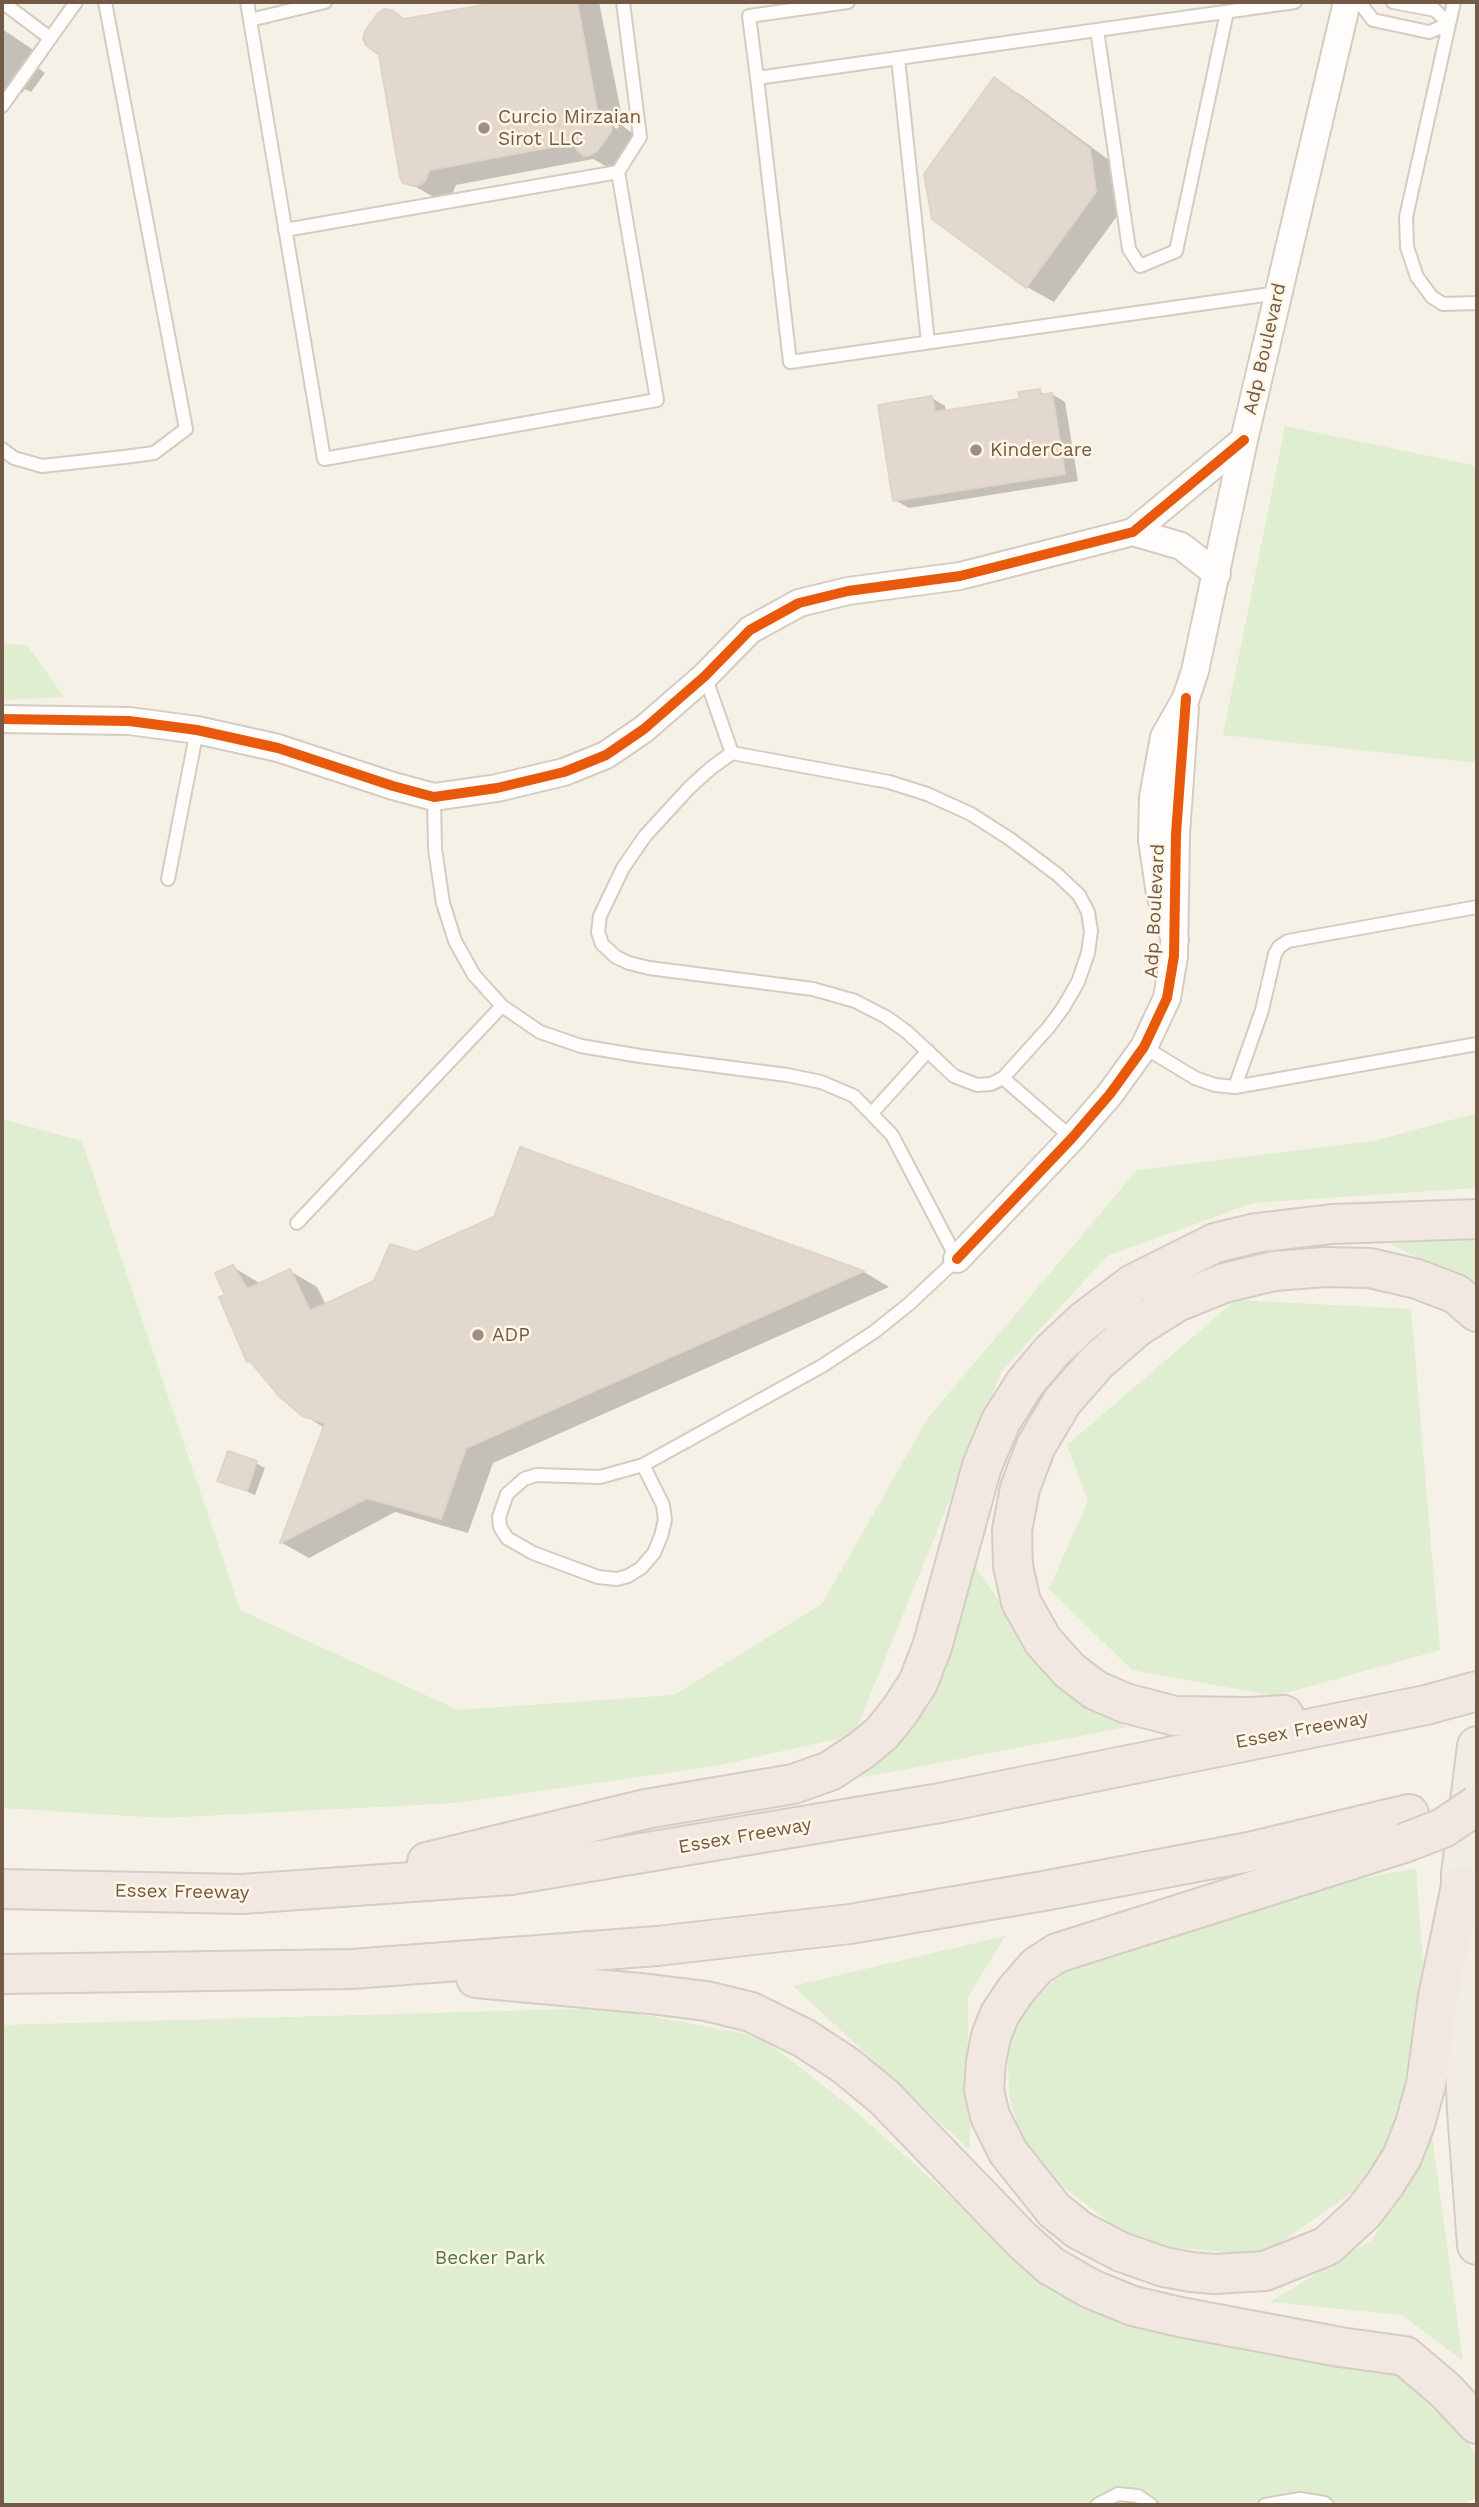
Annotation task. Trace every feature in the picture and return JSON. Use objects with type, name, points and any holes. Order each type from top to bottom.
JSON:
[{"type":"highway","points":[[318,1888],[646,1809],[793,1784],[830,1771],[883,1732],[918,1683],[932,1647],[982,1466],[1001,1421],[1025,1383],[1084,1321],[1133,1284],[1215,1243],[1255,1233],[1332,1224],[1456,1222],[1477,1219]]},
{"type":"highway","points":[[1426,1705],[1250,1717],[1175,1716],[1125,1703],[1095,1690],[1069,1670],[1043,1641],[1021,1602],[1013,1566],[1012,1530],[1020,1488],[1036,1446],[1062,1402],[1097,1362],[1137,1327],[1177,1302],[1224,1283],[1274,1270],[1370,1268],[1417,1279],[1456,1294],[1477,1312]]},
{"type":"highway","name":"Essex Freeway","points":[[2,1889],[242,1894],[524,1873],[940,1803],[1426,1705],[1477,1691]]},
{"type":"highway","points":[[1461,1886],[1438,1997],[1426,2084],[1415,2124],[1402,2157],[1385,2184],[1364,2211],[1327,2246],[1265,2272],[1215,2274],[1164,2267],[1121,2252],[1079,2230],[1054,2210],[1008,2152],[990,2116],[984,2090],[986,2062],[991,2036],[1000,2014],[1037,1966],[1056,1953],[1406,1829],[1477,1798]]},
{"type":"highway","points":[[2,1974],[352,1969],[657,1946],[850,1924],[1249,1852],[1406,1829],[1443,1828],[1477,1805]]},
{"type":"highway","points":[[352,1969],[650,1994],[706,2001],[751,2012],[804,2038],[845,2065],[884,2097],[1022,2240],[1051,2266],[1091,2290],[1133,2306],[1180,2316],[1340,2347],[1405,2356],[1445,2390],[1477,2424]]},
{"type":"main road","points":[[1477,1746],[1461,1886],[1461,1982],[1477,2245]]},
{"type":"street","name":"Adp Boulevard","points":[[1175,940],[1158,880],[1152,840],[1153,797],[1164,737],[1186,698],[1217,574],[1278,293],[1357,4]]},
{"type":"street","points":[[2,719],[129,721],[197,730],[278,748],[434,797],[498,788],[564,772],[606,755],[644,729],[705,676],[750,630],[799,603],[848,591],[960,576],[1133,531],[1244,440]]},
{"type":"street","points":[[1133,531],[1181,546],[1217,574]]},
{"type":"street","name":"Adp Boulevard","points":[[957,1259],[1110,1094],[1144,1047],[1167,998],[1175,940],[1185,911],[1197,722],[1186,698]]},
{"type":"lane","points":[[2,2],[50,38]]},
{"type":"lane","points":[[2,106],[76,2]]},
{"type":"lane","points":[[2,449],[14,458],[42,466],[154,453],[186,429],[105,2]]},
{"type":"lane","points":[[247,2],[324,459],[657,400],[618,172],[640,137],[623,2]]},
{"type":"lane","points":[[250,20],[326,2]]},
{"type":"lane","points":[[848,2],[750,16],[790,362],[1278,293]]},
{"type":"lane","points":[[757,78],[1227,12],[1261,4],[1295,2]]},
{"type":"lane","points":[[1393,2],[1435,10],[1449,24]]},
{"type":"lane","points":[[1454,2],[1406,217],[1407,247],[1417,277],[1432,297],[1443,304],[1477,303]]},
{"type":"lane","points":[[1357,4],[1373,20],[1429,32],[1449,24]]},
{"type":"lane","points":[[1097,30],[1129,249],[1140,266],[1176,251],[1227,12]]},
{"type":"lane","points":[[898,58],[928,342]]},
{"type":"lane","points":[[285,230],[618,172]]},
{"type":"lane","points":[[705,676],[733,753]]},
{"type":"lane","points":[[168,879],[197,730]]},
{"type":"lane","points":[[733,753],[889,782],[927,794],[971,814],[1010,839],[1079,895],[1088,912],[1091,931],[1088,953],[1078,982],[1048,1028],[1003,1078],[991,1084],[977,1085],[954,1076],[928,1051],[886,1017],[855,1001],[813,989],[639,966],[615,957],[602,944],[598,932],[600,916],[610,892],[631,857],[645,836],[710,768],[733,753]]},
{"type":"lane","points":[[434,797],[437,862],[443,903],[455,941],[474,975],[502,1006],[540,1032],[581,1046],[787,1075],[821,1083],[854,1096],[892,1135],[957,1259],[874,1332],[822,1366],[643,1465],[600,1477],[536,1475],[524,1479],[507,1494],[499,1517],[500,1527],[507,1538],[533,1553],[598,1577],[617,1579],[628,1576],[641,1568],[654,1553],[662,1536],[665,1520],[663,1506],[643,1465]]},
{"type":"lane","points":[[1235,1087],[1262,1010],[1279,947],[1288,941],[1477,906]]},
{"type":"lane","points":[[297,1223],[502,1006]]},
{"type":"lane","points":[[1144,1047],[1195,1078],[1215,1085],[1235,1087],[1477,1044]]},
{"type":"lane","points":[[872,1113],[928,1051]]},
{"type":"lane","points":[[1003,1078],[1072,1138]]},
{"type":"lane","points":[[1097,2505],[1118,2494],[1138,2496],[1151,2505]]},
{"type":"lane","points":[[1265,2505],[1300,2499],[1327,2505]]},
{"type":"green space","points":[[1285,426],[1477,466],[1477,763],[1223,735]]},
{"type":"green space","points":[[2,644],[27,645],[64,697],[2,700]]},
{"type":"green space","points":[[1477,1113],[1477,1188],[1253,1203],[1107,1256],[1002,1371],[854,1735],[716,1766],[455,1803],[164,1818],[2,1808],[2,1119],[82,1141],[240,1610],[458,1710],[674,1695],[822,1604],[928,1418],[1137,1170],[1374,1141]]},
{"type":"green space","points":[[1477,1237],[1477,1287],[1390,1244]]},
{"type":"green space","points":[[1236,1300],[1411,1309],[1440,1650],[1275,1696],[1132,1670],[1049,1589],[1088,1501],[1067,1445]]},
{"type":"green space","points":[[973,1563],[1057,1685],[1127,1727],[859,1778],[930,1706]]},
{"type":"green space","points":[[1416,1868],[1425,1989],[1400,2125],[1377,2175],[1263,2255],[1139,2245],[1027,2159],[1009,2095],[1007,2028],[1066,1969],[1279,1894]]},
{"type":"green space","points":[[1005,1936],[968,1997],[970,2150],[793,1986]]},
{"type":"green space","name":"Becker Park","points":[[608,2008],[761,2037],[853,2109],[1060,2295],[1158,2332],[1268,2355],[1405,2371],[1447,2405],[1477,2458],[1477,2498],[1459,2505],[2,2505],[2,2025]]},
{"type":"green space","points":[[1432,2137],[1463,2361],[1402,2315],[1270,2302],[1372,2240]]},
{"type":"building","points":[[500,2],[577,2],[597,110],[612,121],[611,132],[597,151],[590,155],[584,156],[573,143],[429,170],[420,185],[403,183],[379,55],[366,45],[363,39],[365,31],[384,9],[392,10],[404,19]]},
{"type":"building","points":[[994,77],[1090,149],[1096,192],[1026,288],[932,219],[924,174]]},
{"type":"building","points":[[1040,389],[1041,395],[1052,393],[1065,474],[893,501],[878,405],[932,396],[935,412],[1020,399],[1018,392]]},
{"type":"building","name":"ADP","points":[[520,1147],[864,1271],[466,1448],[441,1519],[367,1498],[280,1543],[325,1423],[302,1416],[279,1396],[250,1361],[247,1362],[219,1297],[225,1295],[215,1273],[233,1265],[247,1289],[290,1269],[310,1311],[374,1281],[390,1244],[416,1252],[494,1217]]},
{"type":"building","points":[[228,1451],[257,1461],[247,1491],[217,1481]]},
{"type":"cycle path","points":[[2,719],[129,721],[197,730],[278,748],[434,797],[497,788],[564,772],[606,755],[644,729],[705,676],[750,630],[799,603],[848,591],[960,576],[1133,532],[1244,440]]},
{"type":"cycle path","points":[[957,1259],[1110,1094],[1144,1047],[1167,998],[1174,956],[1176,834],[1186,698]]},
{"type":"place","name":"Curcio Mirzaian Sirot LLC","points":[[484,128]]},
{"type":"place","name":"KinderCare","points":[[976,450]]},
{"type":"place","name":"ADP","points":[[478,1335]]}]
